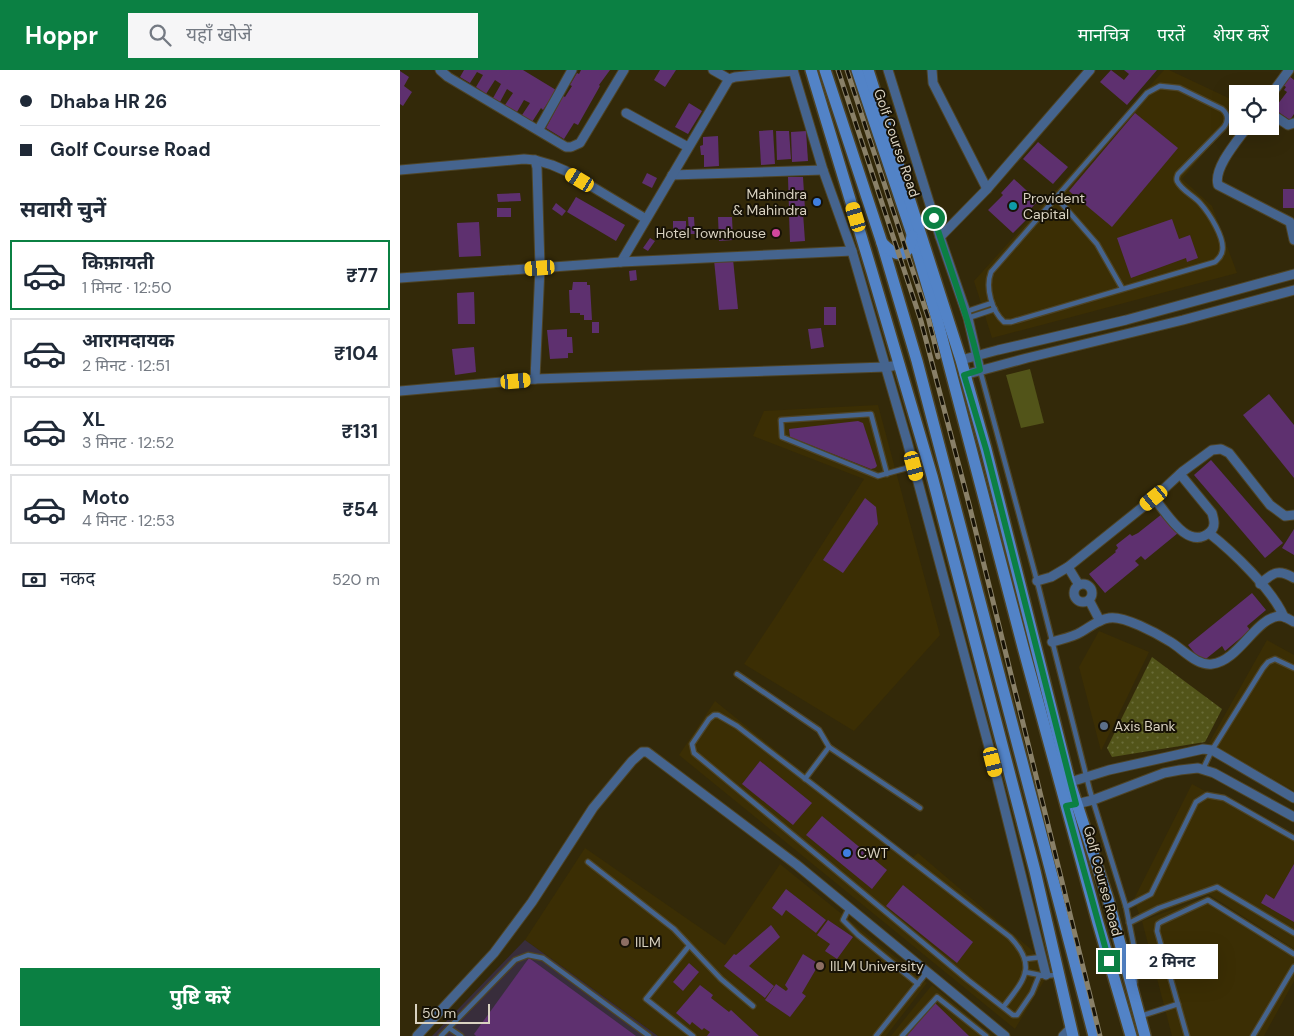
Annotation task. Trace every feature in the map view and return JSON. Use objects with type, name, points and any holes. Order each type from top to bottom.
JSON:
[{"type":"main road","points":[[811,70],[932,476],[1027,841],[1059,975],[1069,1033]]},
{"type":"main road","points":[[825,70],[882,243],[918,361],[1094,1036]]},
{"type":"main road","name":"Golf Course Road","points":[[857,70],[912,234],[942,336],[972,452],[1071,805],[1131,1036]]},
{"type":"main road","points":[[868,70],[961,360],[986,449],[1065,784]]},
{"type":"main road","points":[[882,243],[891,252],[900,255],[907,252],[910,247],[912,234]]},
{"type":"main road","points":[[972,452],[986,449]]},
{"type":"main road","points":[[932,476],[947,473]]},
{"type":"main road","points":[[1071,805],[1108,899],[1145,1036]]},
{"type":"main road","points":[[1027,841],[1049,864]]},
{"type":"street","points":[[440,70],[448,77],[539,129],[566,147],[577,146],[624,70]]},
{"type":"street","points":[[539,129],[572,70]]},
{"type":"street","points":[[713,70],[729,79]]},
{"type":"street","points":[[621,262],[729,79],[793,70],[823,170],[852,251],[914,466],[993,762],[1042,958],[1043,975]]},
{"type":"street","points":[[888,70],[966,315],[980,370]]},
{"type":"street","points":[[932,70],[933,83],[987,188]]},
{"type":"street","points":[[940,237],[987,188],[1090,70]]},
{"type":"street","points":[[1278,85],[1289,70]]},
{"type":"street","points":[[626,113],[688,148]]},
{"type":"street","points":[[1279,119],[1288,125],[1294,123]]},
{"type":"street","points":[[1242,135],[1219,170],[1216,180],[1218,185],[1290,222],[1294,240]]},
{"type":"street","points":[[400,170],[524,159],[534,160],[566,171],[646,219]]},
{"type":"street","points":[[534,160],[537,168],[540,268],[535,379]]},
{"type":"street","points":[[672,175],[823,170]]},
{"type":"street","points":[[400,278],[621,262],[852,251]]},
{"type":"street","points":[[961,360],[1126,320],[1294,274]]},
{"type":"street","points":[[964,375],[1294,290]]},
{"type":"street","points":[[1178,306],[1183,320]]},
{"type":"street","points":[[1126,320],[1129,334]]},
{"type":"street","points":[[400,391],[535,379],[900,365]]},
{"type":"street","points":[[1037,581],[1051,578],[1068,567],[1154,498],[1180,474],[1212,450],[1221,449],[1229,454],[1278,513],[1285,516],[1294,515]]},
{"type":"street","points":[[1154,498],[1186,535],[1197,538],[1209,532],[1215,521],[1212,513],[1180,474]]},
{"type":"street","points":[[1209,532],[1240,561],[1277,603],[1284,617]]},
{"type":"street","points":[[1068,567],[1079,585],[1084,584],[1090,587],[1092,592],[1089,600],[1100,621]]},
{"type":"street","points":[[1260,584],[1272,574],[1279,572],[1294,578]]},
{"type":"street","points":[[1052,642],[1080,633],[1100,621],[1109,618],[1120,618],[1170,641],[1203,663],[1210,665],[1226,659],[1264,623],[1272,618],[1280,616],[1294,622]]},
{"type":"street","points":[[1065,784],[1108,770],[1198,750],[1212,750],[1294,798]]},
{"type":"street","points":[[417,1036],[494,953],[532,902],[593,808],[632,761],[642,752],[647,752],[797,865],[1005,1036]]},
{"type":"street","points":[[1071,805],[1093,800],[1164,773],[1190,768],[1214,773],[1294,817]]},
{"type":"lane","points":[[1160,86],[1179,88],[1225,112],[1228,120],[1224,127],[1176,177],[1179,183],[1200,203],[1214,222],[1223,250],[1215,262],[1011,322],[1004,322],[998,317],[992,303],[988,284],[991,272],[1056,197],[1147,93],[1153,89],[1160,86]]},
{"type":"lane","points":[[1056,197],[1097,244],[1122,288]]},
{"type":"lane","points":[[966,315],[992,303]]},
{"type":"lane","points":[[966,315],[995,309]]},
{"type":"lane","points":[[980,370],[1037,581],[1093,800],[1126,907],[1134,947],[1136,976],[1134,994]]},
{"type":"lane","points":[[887,474],[871,414],[781,420],[782,437],[878,476],[887,474],[914,466]]},
{"type":"lane","points":[[1203,770],[1212,750],[1262,668],[1268,662],[1275,659],[1294,668]]},
{"type":"lane","points":[[737,674],[819,730],[830,746],[920,808]]},
{"type":"lane","points":[[1004,1006],[1019,987],[1025,972],[1024,959],[1016,943],[737,726],[718,715],[714,715],[709,719],[692,744],[694,753],[701,760],[1013,1015],[1017,1015],[1043,975]]},
{"type":"lane","points":[[806,779],[830,746]]},
{"type":"lane","points":[[1126,907],[1151,894],[1196,802],[1207,796],[1224,798],[1294,838]]},
{"type":"lane","points":[[588,862],[674,929],[721,979],[753,1006]]},
{"type":"lane","points":[[1129,924],[1159,908],[1217,887],[1294,933]]},
{"type":"lane","points":[[1187,1036],[1157,931],[1157,927],[1161,922],[1204,901],[1211,901],[1294,954]]},
{"type":"lane","points":[[849,908],[843,920],[858,935],[918,984]]},
{"type":"lane","points":[[689,946],[646,999],[693,1036]]},
{"type":"lane","points":[[441,1036],[515,960],[528,955],[543,958],[649,1036]]},
{"type":"lane","points":[[1024,959],[1042,958]]},
{"type":"lane","points":[[1253,1036],[1294,967]]},
{"type":"lane","points":[[876,1036],[927,972]]},
{"type":"lane","points":[[1025,972],[1059,975]]},
{"type":"lane","points":[[902,1036],[937,996],[986,1036]]},
{"type":"lane","points":[[1140,1016],[1178,1004]]},
{"type":"lane","points":[[449,1028],[461,1036]]},
{"type":"shaded area","points":[[1164,70],[1169,70],[1229,98],[1229,124],[1182,179],[1212,206],[1237,273],[992,338],[974,281]]},
{"type":"shaded area","points":[[1030,369],[1044,423],[1021,428],[1006,375]]},
{"type":"shaded area","points":[[878,405],[940,635],[854,731],[744,664],[864,479],[753,436],[764,411]]},
{"type":"shaded area","points":[[1099,631],[1149,652],[1101,751],[1079,667]]},
{"type":"shaded area","points":[[1267,640],[1294,655],[1294,791],[1209,743]]},
{"type":"shaded area","points":[[1152,657],[1222,709],[1205,742],[1112,757],[1107,748]]},
{"type":"shaded area","points":[[715,701],[911,859],[918,853],[1033,951],[1044,981],[1015,1029],[679,755]]},
{"type":"shaded area","points":[[1192,784],[1294,839],[1294,949],[1208,894],[1141,920],[1134,899]]},
{"type":"shaded area","name":"IILM","points":[[585,848],[725,945],[780,864],[927,983],[886,1036],[658,1036],[525,940]]},
{"type":"shaded area","points":[[1208,896],[1294,950],[1294,981],[1264,1036],[1172,1036],[1142,921]]},
{"type":"shaded area","points":[[525,940],[658,1036],[432,1036]]},
{"type":"shaded area","points":[[932,985],[993,1036],[891,1036]]},
{"type":"building","points":[[464,70],[523,70],[556,90],[543,110],[541,108],[532,122],[522,115],[530,103],[524,100],[517,112],[505,105],[513,93],[507,89],[500,102],[493,98],[501,84],[495,80],[486,94],[476,87],[483,75],[477,72],[470,83],[460,77]]},
{"type":"building","points":[[581,70],[610,70],[599,85],[578,125],[574,123],[564,139],[546,128],[563,96],[565,97],[577,73],[579,74]]},
{"type":"building","points":[[660,70],[676,70],[665,87],[654,80]]},
{"type":"building","points":[[1111,70],[1124,80],[1129,74],[1124,70],[1157,70],[1127,105],[1100,82]]},
{"type":"building","points":[[400,71],[409,77],[404,86],[412,92],[403,106],[400,104]]},
{"type":"building","points":[[1289,76],[1294,80],[1294,114],[1290,120],[1279,112],[1279,102],[1287,92],[1284,90],[1286,87],[1283,85]]},
{"type":"building","points":[[689,103],[702,111],[688,134],[675,127]]},
{"type":"building","points":[[1135,113],[1178,148],[1112,227],[1069,191]]},
{"type":"building","points":[[773,130],[775,164],[761,165],[759,131]]},
{"type":"building","points":[[776,131],[789,131],[791,159],[777,160]]},
{"type":"building","points":[[806,131],[808,161],[792,162],[791,132]]},
{"type":"building","points":[[718,136],[719,166],[704,167],[704,155],[701,155],[700,146],[703,145],[703,137]]},
{"type":"building","points":[[1038,142],[1068,167],[1053,184],[1023,159]]},
{"type":"building","points":[[647,173],[657,178],[652,188],[642,183]]},
{"type":"building","points":[[788,177],[803,177],[805,209],[789,210]]},
{"type":"building","name":"Provident Capital","points":[[1014,179],[1038,201],[1024,216],[1027,219],[1013,233],[988,210],[1003,195],[1001,193]]},
{"type":"building","points":[[1283,189],[1294,189],[1294,208],[1283,208]]},
{"type":"building","points":[[520,193],[521,201],[498,202],[497,194]]},
{"type":"building","points":[[576,197],[625,225],[616,241],[567,212]]},
{"type":"building","points":[[556,203],[566,211],[562,216],[552,209]]},
{"type":"building","points":[[497,208],[511,208],[511,217],[497,217]]},
{"type":"building","points":[[803,213],[805,241],[790,242],[789,214]]},
{"type":"building","points":[[688,217],[694,217],[695,234],[689,234]]},
{"type":"building","points":[[718,217],[732,217],[733,240],[719,241]]},
{"type":"building","points":[[1172,219],[1179,239],[1190,235],[1198,258],[1187,262],[1186,258],[1131,278],[1117,238]]},
{"type":"building","points":[[673,221],[686,221],[686,232],[673,232]]},
{"type":"building","points":[[479,222],[481,256],[459,257],[457,223]]},
{"type":"building","points":[[650,238],[655,241],[648,251],[643,248]]},
{"type":"building","points":[[733,259],[738,309],[719,310],[714,260]]},
{"type":"building","points":[[636,270],[637,280],[630,281],[629,271]]},
{"type":"building","points":[[573,282],[587,282],[587,285],[590,285],[592,320],[584,320],[584,315],[580,315],[580,313],[570,313],[569,290],[572,290]]},
{"type":"building","points":[[474,292],[475,324],[458,324],[457,293]]},
{"type":"building","points":[[824,307],[836,307],[836,325],[824,325]]},
{"type":"building","points":[[592,322],[599,322],[599,333],[592,333]]},
{"type":"building","points":[[821,328],[824,347],[811,349],[808,329]]},
{"type":"building","points":[[567,329],[567,337],[572,337],[573,353],[568,353],[568,358],[550,359],[547,330]]},
{"type":"building","points":[[474,347],[476,372],[455,375],[452,349]]},
{"type":"building","points":[[1269,394],[1294,425],[1294,478],[1243,415]]},
{"type":"building","points":[[858,421],[863,423],[877,466],[875,468],[871,469],[790,437],[789,429]]},
{"type":"building","points":[[1211,460],[1283,543],[1265,558],[1194,475]]},
{"type":"building","points":[[865,498],[876,507],[878,524],[843,573],[823,560]]},
{"type":"building","points":[[1162,514],[1178,533],[1145,560],[1141,556],[1135,561],[1139,565],[1105,593],[1089,574],[1116,552],[1118,548],[1116,545],[1130,534],[1132,536],[1138,533]]},
{"type":"building","points":[[1294,529],[1294,555],[1282,548]]},
{"type":"building","points":[[1252,593],[1266,610],[1247,626],[1250,630],[1225,651],[1222,646],[1202,662],[1188,645]]},
{"type":"building","points":[[760,761],[812,803],[793,825],[742,784]]},
{"type":"building","name":"CWT","points":[[822,816],[887,870],[872,889],[806,835]]},
{"type":"building","points":[[1294,864],[1294,922],[1261,903],[1266,894],[1274,899]]},
{"type":"building","points":[[903,885],[973,942],[957,963],[886,906]]},
{"type":"building","points":[[786,889],[826,920],[816,933],[786,910],[782,916],[772,908]]},
{"type":"building","points":[[828,920],[853,937],[837,959],[825,951],[830,944],[817,935]]},
{"type":"building","points":[[771,925],[780,937],[749,966],[774,986],[765,998],[724,966],[734,954],[736,955]]},
{"type":"building","points":[[803,954],[819,964],[802,993],[806,996],[790,1017],[765,1000],[776,984],[786,991],[788,989],[785,985]]},
{"type":"building","points":[[529,958],[636,1036],[476,1036],[474,1034]]},
{"type":"building","points":[[689,963],[699,972],[683,991],[673,982]]},
{"type":"building","points":[[700,985],[713,995],[711,998],[729,1012],[731,1010],[759,1036],[707,1036],[710,1032],[704,1028],[702,1030],[692,1022],[690,1025],[676,1013]]},
{"type":"building","points":[[935,1003],[969,1036],[907,1036]]},
{"type":"railway","points":[[838,70],[921,321],[970,508],[1100,1036]]},
{"type":"railway","points":[[847,70],[928,317],[938,357]]},
{"type":"place","name":"Mahindra & Mahindra","points":[[817,202]]},
{"type":"place","name":"Provident Capital","points":[[1013,206]]},
{"type":"place","name":"Hotel Townhouse","points":[[776,233]]},
{"type":"place","name":"Axis Bank","points":[[1104,726]]},
{"type":"place","name":"CWT","points":[[847,853]]},
{"type":"place","name":"IILM","points":[[625,942]]},
{"type":"place","name":"IILM University","points":[[820,966]]},
{"type":"route","points":[[934,218],[968,318],[977,355],[980,370],[964,375],[986,449],[1076,804],[1066,806],[1109,961]]}]
